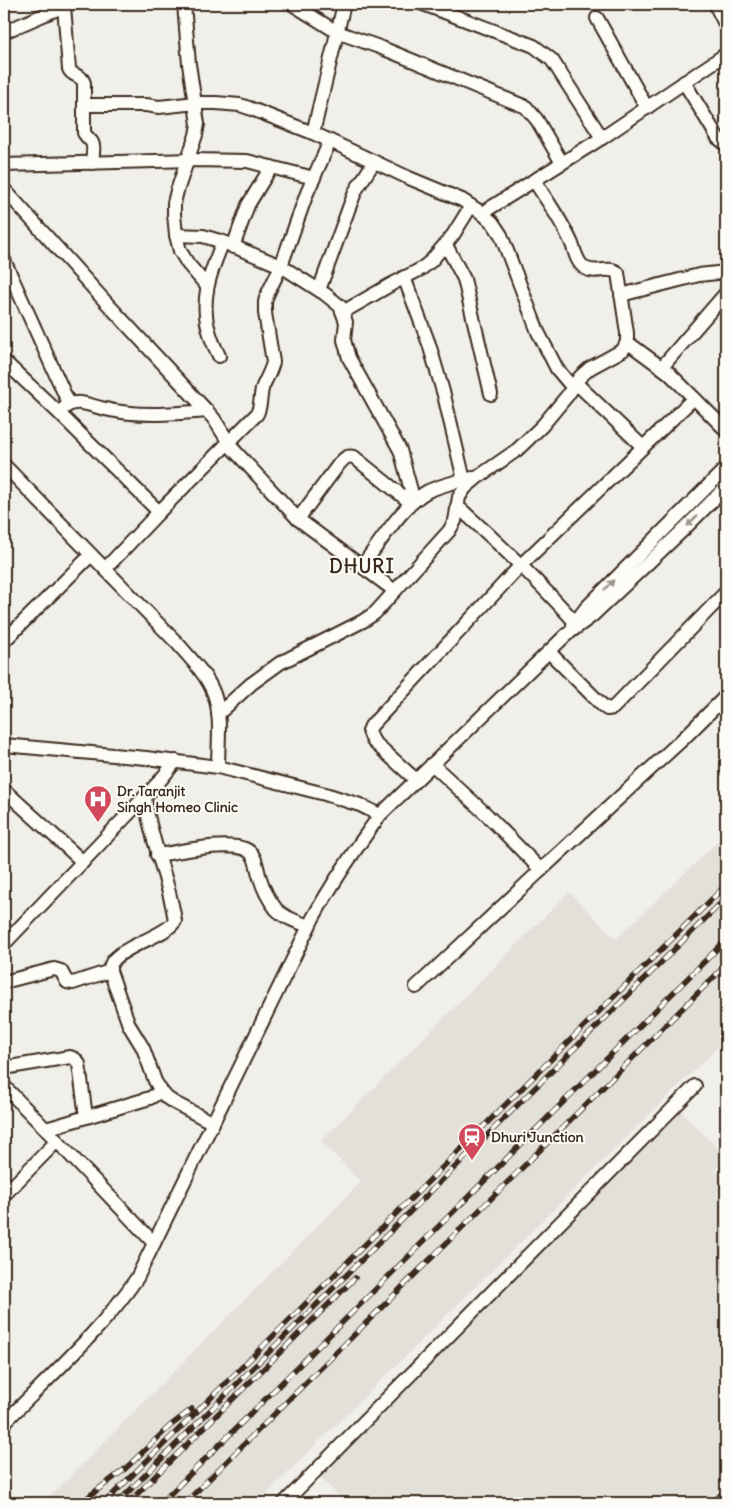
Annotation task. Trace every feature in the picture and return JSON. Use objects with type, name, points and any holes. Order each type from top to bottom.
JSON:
[{"type":"street","points":[[184,4],[189,64],[198,124],[174,203],[176,235],[180,251],[188,264],[207,286]]},
{"type":"street","points":[[292,4],[337,32],[382,48],[526,107],[537,120],[562,163]]},
{"type":"street","points":[[313,133],[344,4]]},
{"type":"street","points":[[423,4],[534,46],[543,52],[552,60],[602,138]]},
{"type":"street","points":[[715,4],[726,26]]},
{"type":"street","points":[[4,32],[67,5],[69,69],[72,74],[84,80],[84,133],[93,145],[92,163]]},
{"type":"street","points":[[597,18],[647,108]]},
{"type":"street","points":[[482,213],[602,138],[726,54]]},
{"type":"street","points":[[684,82],[718,138],[726,144]]},
{"type":"street","points":[[84,105],[146,104],[159,107],[196,103],[240,105],[313,133],[409,178],[462,200],[482,213],[493,224],[500,235],[538,332],[557,369],[643,447]]},
{"type":"street","points":[[105,569],[228,442],[252,421],[260,408],[262,388],[273,362],[265,302],[270,286],[281,266],[307,193],[330,141]]},
{"type":"street","points":[[4,165],[188,160],[247,161],[314,178]]},
{"type":"street","points":[[319,290],[356,190],[374,162]]},
{"type":"street","points":[[219,356],[209,333],[206,317],[205,301],[211,269],[228,245],[248,205],[271,167]]},
{"type":"street","points":[[218,714],[251,684],[280,663],[375,613],[449,531],[455,521],[459,497],[465,488],[517,450],[536,432],[556,411],[580,377],[590,368],[623,350],[627,342],[618,273],[607,269],[591,271],[581,264],[563,225],[534,180]]},
{"type":"street","points":[[4,189],[207,411],[245,464],[298,519],[395,591]]},
{"type":"street","points":[[343,312],[431,262],[446,245],[471,206]]},
{"type":"street","points":[[176,235],[203,236],[281,266],[334,300],[340,306],[346,322],[344,340],[348,358],[400,450],[412,502]]},
{"type":"street","points":[[446,245],[464,279],[491,394]]},
{"type":"street","points":[[4,260],[69,404]]},
{"type":"street","points":[[621,294],[699,275],[726,272]]},
{"type":"street","points":[[404,277],[434,361],[464,480]]},
{"type":"street","points":[[662,367],[726,293]]},
{"type":"street","points":[[627,342],[662,367],[726,430]]},
{"type":"street","points":[[4,361],[159,512]]},
{"type":"street","points":[[416,780],[373,741],[369,731],[371,726],[521,565],[694,398]]},
{"type":"street","points":[[60,414],[69,404],[80,402],[104,409],[155,414],[207,411]]},
{"type":"street","points":[[298,519],[338,464],[348,456],[354,457],[412,502]]},
{"type":"street","points":[[4,465],[178,644],[196,665],[214,694],[218,714],[218,767]]},
{"type":"street","points":[[566,635],[586,608],[726,468]]},
{"type":"street","points":[[362,566],[412,502],[443,485],[478,477]]},
{"type":"street","points":[[4,1423],[80,1346],[126,1295],[138,1278],[309,926],[327,892],[380,815],[566,635],[592,616],[681,532],[726,486]]},
{"type":"street","points":[[457,506],[521,565],[575,622]]},
{"type":"street","points":[[6,635],[91,555]]},
{"type":"street","points":[[549,652],[602,705],[607,709],[613,708],[726,592]]},
{"type":"street","points":[[416,987],[686,737],[726,696]]},
{"type":"street","points":[[4,745],[176,761],[218,767],[325,794],[360,805],[380,815]]},
{"type":"street","points":[[4,944],[145,798],[176,761]]},
{"type":"street","points":[[432,764],[487,815],[541,870]]},
{"type":"street","points":[[4,790],[83,862]]},
{"type":"street","points":[[145,798],[147,817],[172,902],[175,921],[168,928],[121,954],[111,962],[110,971],[129,1025],[143,1048],[155,1081],[161,1091],[173,1102],[213,1123]]},
{"type":"street","points":[[157,856],[207,848],[243,848],[252,854],[268,897],[276,909],[285,916],[309,926]]},
{"type":"street","points":[[4,982],[54,969],[61,971],[66,982],[73,983],[110,971]]},
{"type":"street","points":[[4,1068],[55,1058],[70,1057],[76,1059],[79,1064],[86,1117]]},
{"type":"street","points":[[4,1086],[154,1243]]},
{"type":"street","points":[[284,1503],[695,1086]]},
{"type":"street","points":[[46,1129],[150,1098],[161,1091]]},
{"type":"street","points":[[4,1195],[58,1141]]},
{"type":"street","points":[[720,1503],[726,1497]]},
{"type":"shaded area","name":"Dhuri Junction","points":[[726,834],[726,1039],[257,1503],[37,1503],[55,1492],[361,1182],[321,1141],[569,892],[616,939]]},
{"type":"shaded area","points":[[679,1110],[726,1156],[715,1170],[726,1181],[726,1485],[707,1503],[345,1503],[319,1476]]},
{"type":"railway","points":[[104,1503],[726,885]]},
{"type":"railway","points":[[117,1503],[726,898]]},
{"type":"railway","points":[[161,1503],[726,940]]},
{"type":"railway","points":[[185,1503],[726,965]]},
{"type":"railway","points":[[128,1503],[355,1278]]},
{"type":"railway","points":[[80,1503],[125,1469],[170,1426],[192,1409]]},
{"type":"place","name":"Dr. Taranjit Singh Homeo Clinic","points":[[98,823]]},
{"type":"place","name":"Dhuri Junction","points":[[472,1161]]},
{"type":"district","name":"DHURI","points":[[362,566]]}]
